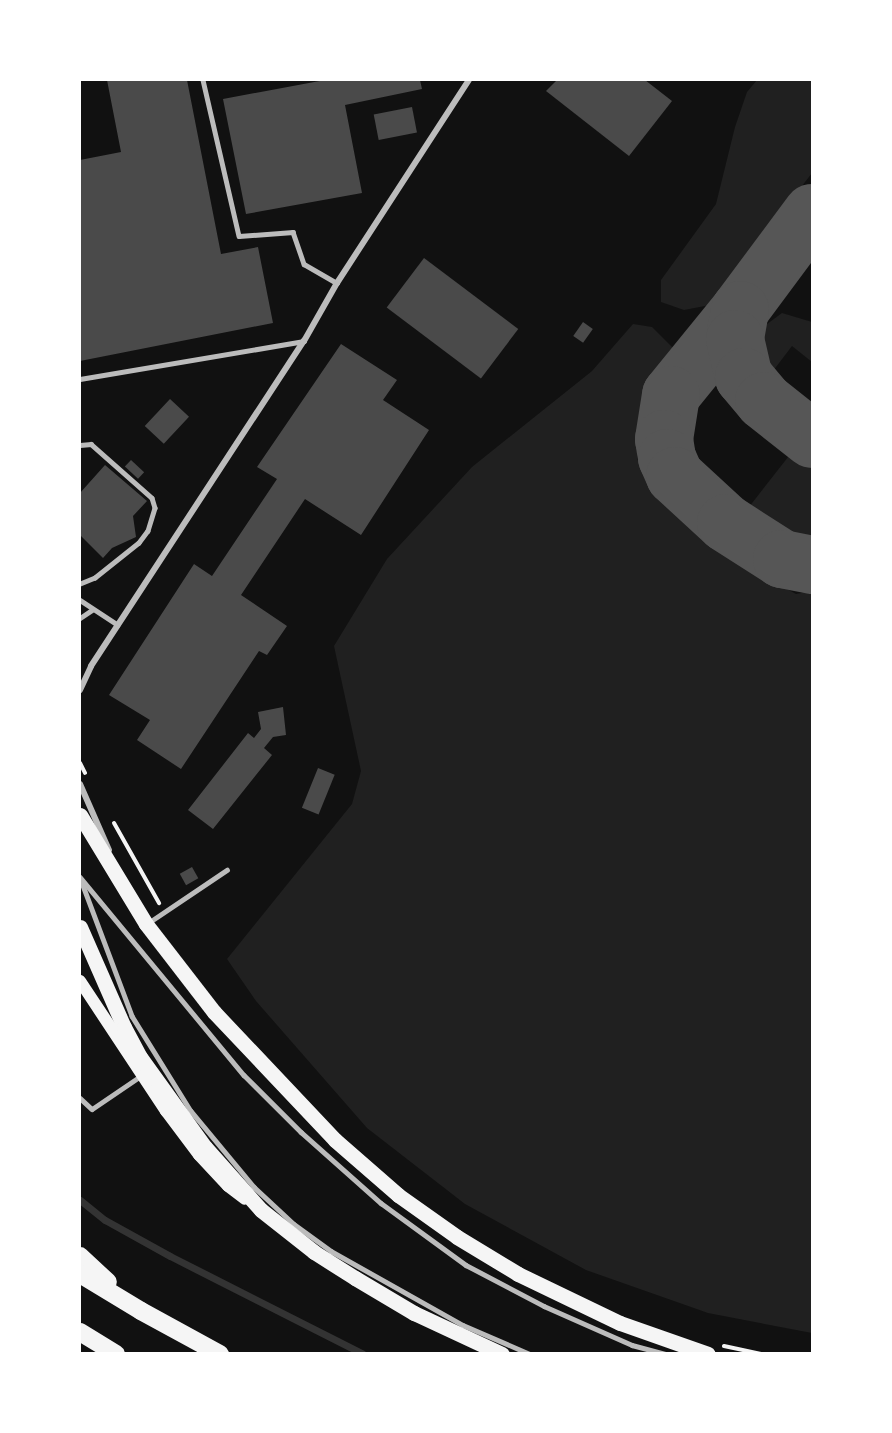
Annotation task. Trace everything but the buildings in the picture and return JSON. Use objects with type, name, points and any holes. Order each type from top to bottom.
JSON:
[{"type":"highway","points":[[80,1256],[141,1311]]},
{"type":"highway","points":[[80,1274],[141,1311],[220,1353]]},
{"type":"highway","points":[[80,1332],[116,1353]]},
{"type":"main road","points":[[80,815],[146,924],[214,1012],[334,1140],[398,1195],[457,1237],[518,1274],[620,1323],[715,1349]]},
{"type":"main road","points":[[80,927],[124,1028],[140,1057],[205,1147],[261,1210]]},
{"type":"main road","points":[[80,981],[142,1075],[199,1155],[228,1186],[314,1252],[355,1278],[414,1313],[502,1353]]},
{"type":"street","points":[[80,690],[91,666],[304,341],[338,282],[469,80]]},
{"type":"street","points":[[80,675],[91,666]]},
{"type":"street","points":[[80,784],[128,895]]},
{"type":"lane","points":[[203,80],[240,236],[293,232],[304,264],[338,282]]},
{"type":"lane","points":[[80,379],[304,341]]},
{"type":"lane","points":[[80,445],[91,444],[152,498],[155,508],[147,531],[139,543],[95,578],[80,584]]},
{"type":"lane","points":[[80,600],[118,625]]},
{"type":"lane","points":[[80,618],[92,610]]},
{"type":"lane","points":[[146,924],[227,870]]},
{"type":"lane","points":[[80,877],[128,1007],[150,1049],[211,1137],[254,1187],[294,1224],[331,1251],[463,1325],[530,1353]]},
{"type":"lane","points":[[80,877],[244,1075],[301,1132],[381,1203],[466,1265],[544,1306],[632,1344],[665,1353]]},
{"type":"lane","points":[[80,1098],[92,1110],[142,1075]]},
{"type":"lane","points":[[261,1210],[294,1224]]},
{"type":"path","points":[[80,763],[88,778]]},
{"type":"path","points":[[109,815],[165,912]]},
{"type":"path","points":[[715,1349],[762,1353]]},
{"type":"shaded area","points":[[757,80],[812,80],[812,173],[710,305],[684,310],[661,302],[661,280],[716,204],[735,127],[747,92]]},
{"type":"shaded area","points":[[782,313],[812,322],[812,362],[792,346],[773,371],[763,356],[759,330]]},
{"type":"shaded area","points":[[633,324],[652,327],[673,348],[641,405],[637,459],[664,502],[726,555],[796,594],[812,591],[812,1333],[708,1313],[586,1270],[465,1204],[367,1128],[256,1001],[227,959],[352,804],[361,771],[334,646],[387,559],[472,467],[592,371]]},
{"type":"shaded area","points":[[792,452],[812,468],[812,537],[799,537],[773,526],[749,507]]},
{"type":"waterway","points":[[80,1200],[105,1220],[170,1256],[363,1354]]},
{"type":"taxiway","points":[[812,213],[740,310],[671,395],[664,439],[667,458],[675,476],[726,523],[782,559],[812,565]]},
{"type":"taxiway","points":[[740,310],[735,339],[744,377],[764,401],[812,439]]}]
